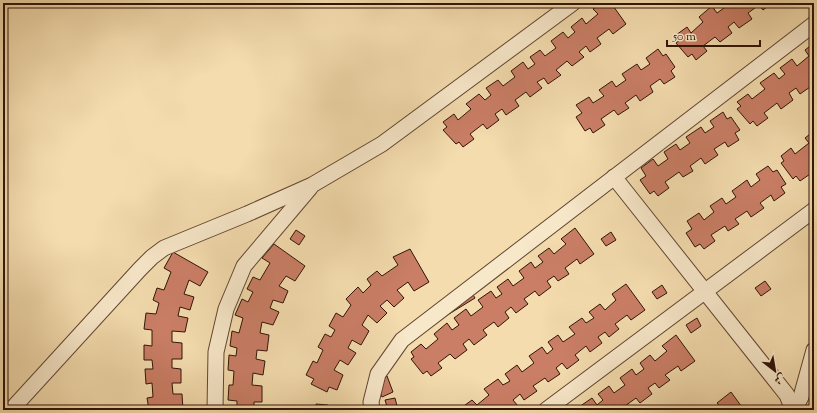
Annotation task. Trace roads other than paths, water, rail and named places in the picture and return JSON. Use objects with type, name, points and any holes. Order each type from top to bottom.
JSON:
[{"type":"street","points":[[11,410],[152,257],[164,248],[247,214],[312,185],[382,144],[573,3]]},
{"type":"street","points":[[372,410],[371,402],[378,374],[402,340],[814,24]]},
{"type":"street","points":[[614,178],[787,395],[793,410]]},
{"type":"street","points":[[215,410],[216,352],[226,309],[244,266],[312,185]]},
{"type":"street","points":[[546,410],[814,210]]},
{"type":"street","points":[[793,410],[801,397],[814,350]]}]
